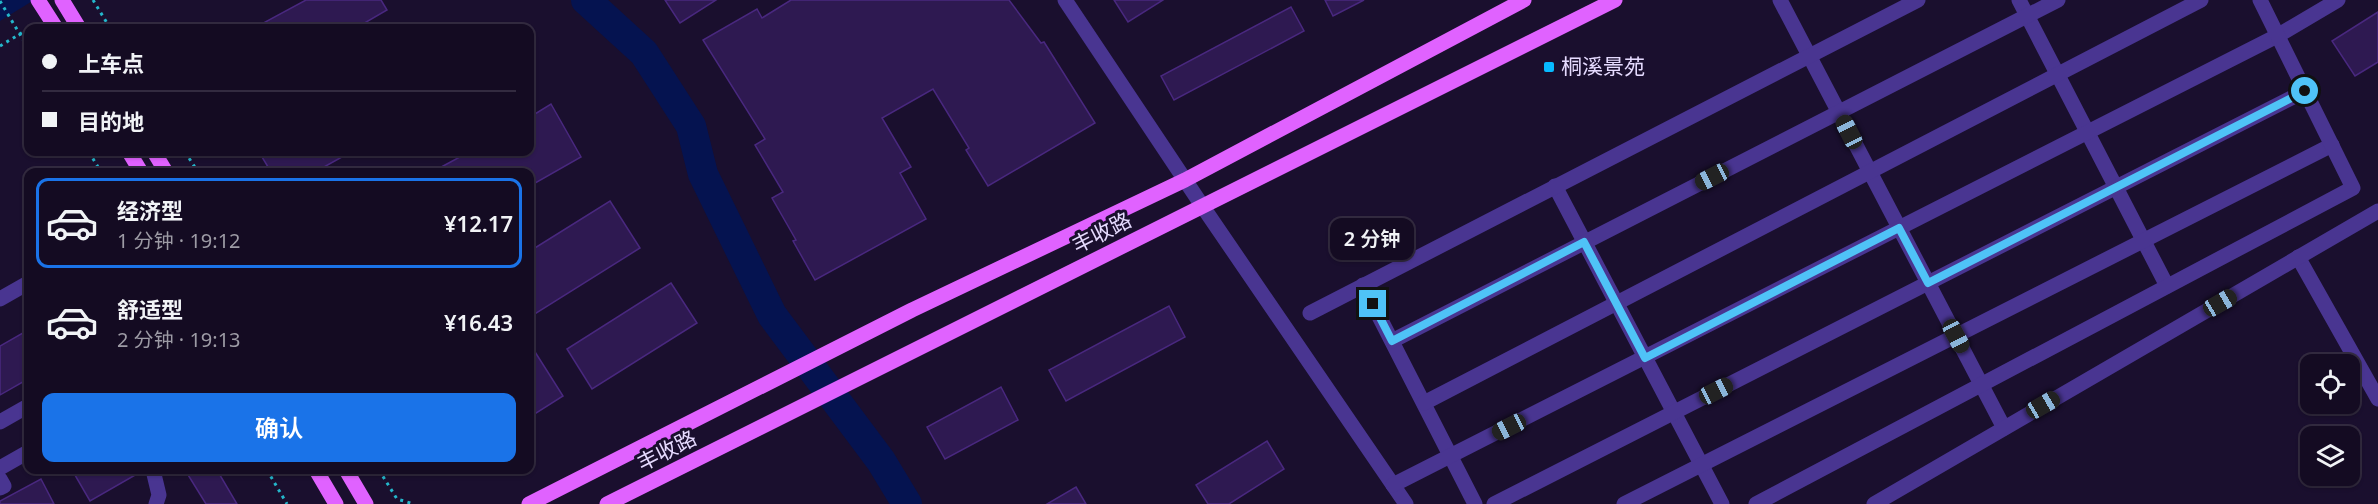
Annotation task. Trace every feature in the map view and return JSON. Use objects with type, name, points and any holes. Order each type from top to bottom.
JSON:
[{"type":"main road","points":[[38,0],[53,24]]},
{"type":"main road","points":[[62,0],[77,24]]},
{"type":"main road","name":"丰收路","points":[[529,504],[912,310],[1185,180],[1524,0]]},
{"type":"main road","name":"丰收路","points":[[607,504],[1616,0]]},
{"type":"main road","points":[[318,474],[336,504]]},
{"type":"main road","points":[[348,474],[366,504]]},
{"type":"street","points":[[1065,0],[1406,504]]},
{"type":"street","points":[[1780,0],[2004,428]]},
{"type":"street","points":[[1310,313],[1918,0]]},
{"type":"street","points":[[2019,0],[2167,286]]},
{"type":"street","points":[[1392,341],[2058,0]]},
{"type":"street","points":[[1424,403],[2201,0]]},
{"type":"street","points":[[1756,504],[2353,188],[2260,0]]},
{"type":"street","points":[[1393,485],[2277,36],[2338,0]]},
{"type":"street","points":[[1494,504],[2305,91]]},
{"type":"street","points":[[1624,504],[2332,145]]},
{"type":"street","points":[[1555,186],[1722,504]]},
{"type":"street","points":[[1874,504],[2378,211]]},
{"type":"street","points":[[2298,257],[2378,399]]},
{"type":"street","points":[[1364,285],[1475,504]]},
{"type":"street","points":[[0,299],[24,286]]},
{"type":"street","points":[[0,422],[24,408]]},
{"type":"street","points":[[0,468],[24,454]]},
{"type":"street","points":[[154,474],[159,495],[156,504]]},
{"type":"street","points":[[0,479],[4,486],[0,489]]},
{"type":"path","points":[[93,0],[108,24]]},
{"type":"path","points":[[0,1],[24,41]]},
{"type":"path","points":[[0,46],[24,31]]},
{"type":"path","points":[[269,474],[287,504]]},
{"type":"path","points":[[381,474],[397,499],[414,504]]},
{"type":"shaded area","points":[[0,0],[34,0],[0,21]]},
{"type":"building","points":[[306,0],[381,0],[387,10],[363,24],[261,24]]},
{"type":"building","points":[[665,0],[716,0],[680,23]]},
{"type":"building","points":[[791,0],[1009,0],[1041,43],[1044,42],[1095,123],[988,186],[966,150],[969,148],[933,89],[882,118],[911,167],[900,173],[926,219],[815,280],[772,198],[783,192],[755,145],[765,139],[703,40],[757,9],[762,18]]},
{"type":"building","points":[[1114,0],[1163,0],[1128,22]]},
{"type":"building","points":[[1325,0],[1364,0],[1333,16]]},
{"type":"building","points":[[1291,7],[1304,31],[1174,100],[1161,76]]},
{"type":"building","points":[[2378,12],[2378,62],[2355,76],[2332,41]]},
{"type":"building","points":[[551,104],[581,157],[534,184],[534,168],[439,168],[462,156],[534,156],[534,115]]},
{"type":"building","points":[[261,156],[344,156],[322,168],[269,168]]},
{"type":"building","points":[[610,201],[640,248],[534,314],[534,248]]},
{"type":"building","points":[[671,283],[697,323],[592,389],[567,349]]},
{"type":"building","points":[[1169,306],[1185,337],[1066,401],[1049,370]]},
{"type":"building","points":[[24,332],[24,381],[0,395],[0,346]]},
{"type":"building","points":[[534,350],[563,396],[534,414]]},
{"type":"building","points":[[1001,387],[1018,420],[945,459],[927,427]]},
{"type":"building","points":[[1267,441],[1284,469],[1229,504],[1208,504],[1196,485]]},
{"type":"building","points":[[74,474],[137,474],[90,501]]},
{"type":"building","points":[[187,474],[219,474],[237,504],[206,504]]},
{"type":"building","points":[[41,479],[54,504],[0,504],[0,501]]},
{"type":"building","points":[[1076,487],[1086,504],[1047,504]]},
{"type":"waterway","points":[[586,0],[644,53],[691,126],[703,174],[772,315],[881,461],[907,504]]},
{"type":"place","name":"桐溪景苑","points":[[1549,67]]},
{"type":"route","points":[[1373,304],[1392,341],[1584,242],[1645,358],[1899,228],[1928,283],[2305,91]]}]
